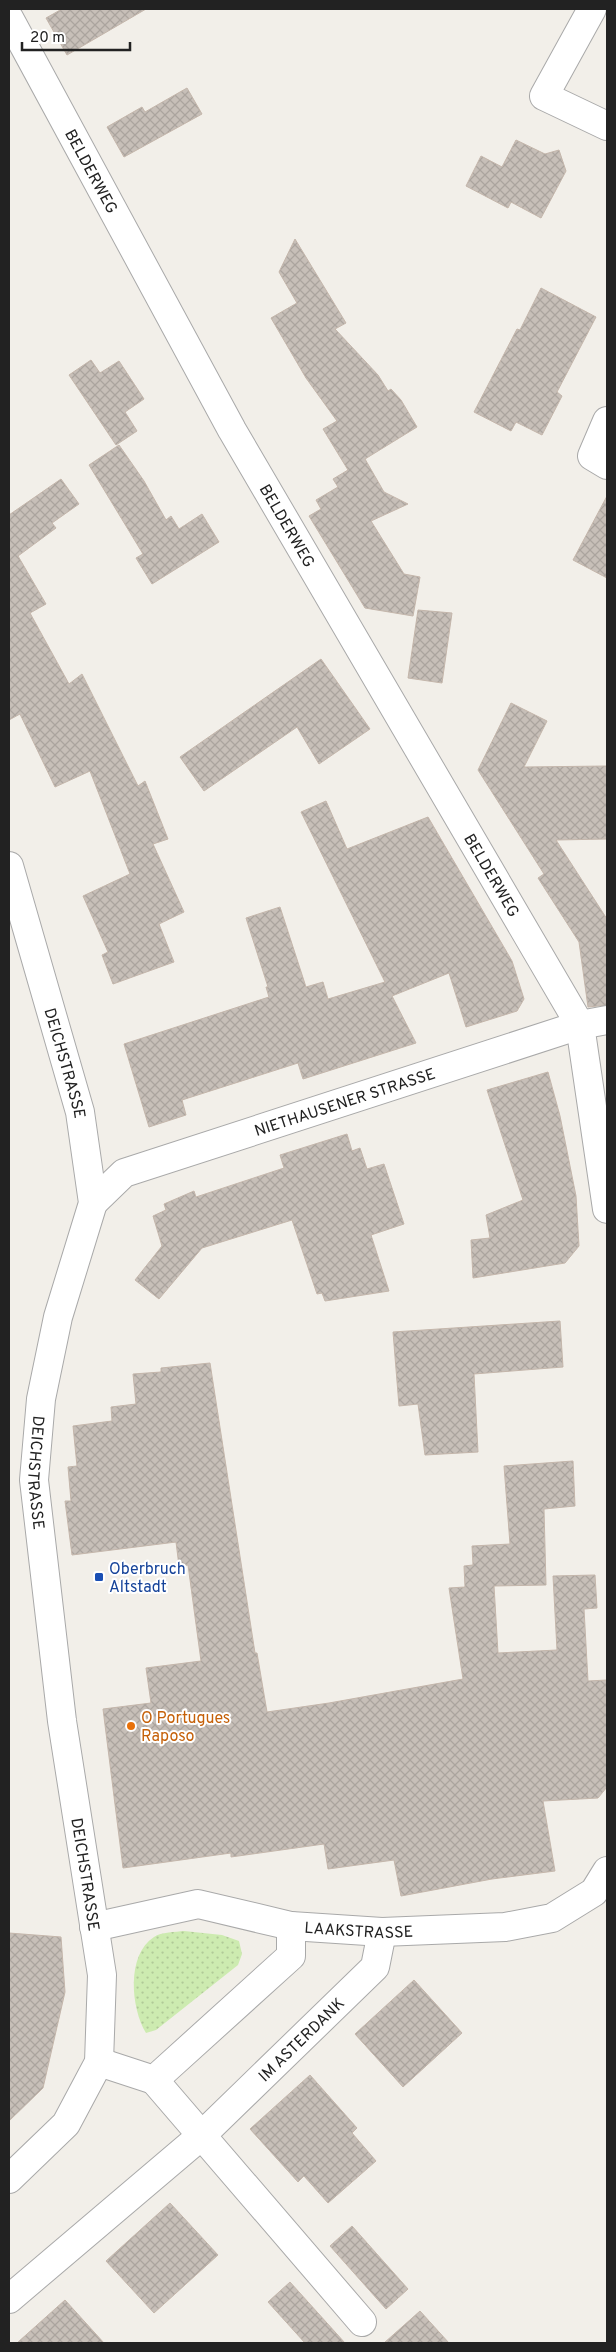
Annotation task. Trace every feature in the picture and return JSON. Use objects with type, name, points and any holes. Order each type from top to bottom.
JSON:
[{"type":"street","points":[[592,9],[544,96],[607,126]]},
{"type":"street","name":"BELDERWEG","points":[[9,18],[232,430],[580,1025]]},
{"type":"street","points":[[607,421],[592,456],[607,465]]},
{"type":"street","name":"DEICHSTRASSE","points":[[9,866],[80,1112],[93,1203],[58,1317],[41,1399],[34,1480],[62,1721],[102,1975],[99,2062],[66,2124],[9,2179]]},
{"type":"street","name":"NIETHAUSENER STRASSE","points":[[93,1203],[124,1173],[580,1025],[607,1020]]},
{"type":"street","points":[[580,1025],[607,1209]]},
{"type":"street","name":"LAAKSTRASSE","points":[[94,1927],[198,1904],[291,1926],[382,1932],[505,1927],[552,1918],[594,1892],[607,1871]]},
{"type":"street","points":[[154,2080],[291,1956],[291,1926]]},
{"type":"street","name":"IM ASTERDANK","points":[[9,2299],[201,2136],[375,1967],[382,1932]]},
{"type":"street","points":[[99,2062],[154,2080],[362,2322]]},
{"type":"green space","points":[[184,1931],[222,1935],[239,1941],[242,1954],[238,1965],[156,2030],[146,2033],[137,2010],[135,1996],[135,1969],[139,1956],[145,1945],[157,1935]]},
{"type":"building","points":[[62,9],[146,9],[67,55],[46,18]]},
{"type":"building","points":[[187,88],[202,114],[124,157],[107,127],[142,107],[145,112]]},
{"type":"building","points":[[516,140],[545,154],[559,150],[566,171],[541,218],[511,202],[508,208],[466,186],[481,156],[502,167]]},
{"type":"building","points":[[295,239],[346,323],[335,329],[378,375],[388,391],[391,389],[401,400],[417,427],[365,459],[384,492],[408,504],[371,521],[404,574],[420,577],[413,616],[365,608],[309,516],[321,509],[316,500],[338,487],[333,479],[348,470],[323,429],[337,421],[306,378],[271,318],[297,303],[279,272]]},
{"type":"building","points":[[541,288],[596,317],[557,392],[562,396],[542,435],[516,422],[511,431],[474,412],[517,329],[520,330]]},
{"type":"building","points":[[91,360],[100,373],[119,361],[144,399],[125,412],[137,431],[116,445],[69,375]]},
{"type":"building","points":[[119,445],[144,481],[166,520],[171,516],[179,529],[202,514],[219,542],[152,584],[136,558],[143,554],[89,465]]},
{"type":"building","points":[[61,479],[79,504],[52,523],[56,528],[18,556],[46,604],[30,613],[69,684],[82,674],[138,786],[145,781],[168,839],[153,844],[184,912],[159,924],[174,962],[113,984],[102,955],[108,952],[83,896],[130,874],[90,771],[55,787],[20,714],[9,720],[9,515]]},
{"type":"building","points":[[607,496],[607,578],[573,560]]},
{"type":"building","points":[[418,610],[452,613],[442,683],[408,678]]},
{"type":"building","points":[[321,659],[370,729],[319,764],[297,727],[204,791],[180,757]]},
{"type":"building","points":[[511,703],[547,721],[524,767],[607,766],[607,839],[556,840],[607,919],[607,1005],[588,1007],[579,942],[538,878],[544,874],[478,770]]},
{"type":"building","points":[[326,801],[347,849],[428,817],[512,961],[524,999],[517,1011],[466,1027],[449,973],[392,996],[416,1043],[303,1079],[298,1063],[182,1100],[186,1115],[149,1127],[124,1044],[269,997],[266,987],[268,987],[246,918],[280,907],[306,987],[323,982],[328,999],[385,982],[301,812]]},
{"type":"building","points":[[548,1072],[560,1116],[576,1196],[579,1246],[565,1263],[473,1278],[471,1240],[490,1238],[486,1215],[523,1200],[487,1090]]},
{"type":"building","points":[[347,1134],[352,1151],[360,1148],[367,1169],[384,1164],[404,1224],[371,1235],[389,1291],[325,1301],[322,1293],[317,1294],[292,1220],[202,1248],[159,1299],[135,1280],[162,1246],[153,1216],[166,1210],[164,1204],[194,1191],[196,1197],[284,1168],[280,1155]]},
{"type":"building","points":[[560,1321],[563,1367],[474,1374],[478,1452],[425,1455],[418,1404],[399,1406],[393,1332]]},
{"type":"building","points":[[210,1363],[255,1653],[257,1653],[267,1712],[463,1679],[449,1588],[465,1587],[464,1566],[473,1565],[472,1546],[510,1544],[504,1466],[573,1461],[575,1506],[544,1509],[546,1585],[494,1586],[498,1653],[557,1650],[553,1576],[595,1575],[597,1608],[584,1609],[588,1681],[607,1680],[607,1787],[598,1798],[543,1801],[555,1871],[492,1879],[401,1896],[394,1860],[328,1869],[324,1844],[231,1857],[231,1853],[123,1868],[103,1709],[151,1703],[146,1668],[201,1661],[188,1565],[179,1566],[176,1542],[72,1555],[65,1501],[71,1501],[68,1467],[77,1466],[73,1426],[112,1421],[111,1407],[136,1404],[133,1374],[161,1372],[161,1368]]},
{"type":"building","points":[[9,1933],[61,1937],[65,1992],[43,2088],[9,2121]]},
{"type":"building","points":[[414,1980],[462,2033],[403,2087],[355,2034]]},
{"type":"building","points":[[310,2075],[357,2128],[352,2133],[376,2161],[328,2203],[304,2176],[298,2182],[250,2129]]},
{"type":"building","points":[[170,2203],[218,2255],[154,2313],[106,2261]]},
{"type":"building","points":[[352,2226],[408,2289],[386,2309],[330,2246]]},
{"type":"building","points":[[290,2282],[345,2343],[305,2343],[268,2302]]},
{"type":"building","points":[[65,2300],[104,2343],[17,2343]]},
{"type":"building","points":[[420,2311],[449,2343],[384,2343]]},
{"type":"place","name":"Oberbruch Altstadt","points":[[99,1577]]},
{"type":"place","name":"O Portugues Raposo","points":[[131,1726]]}]
